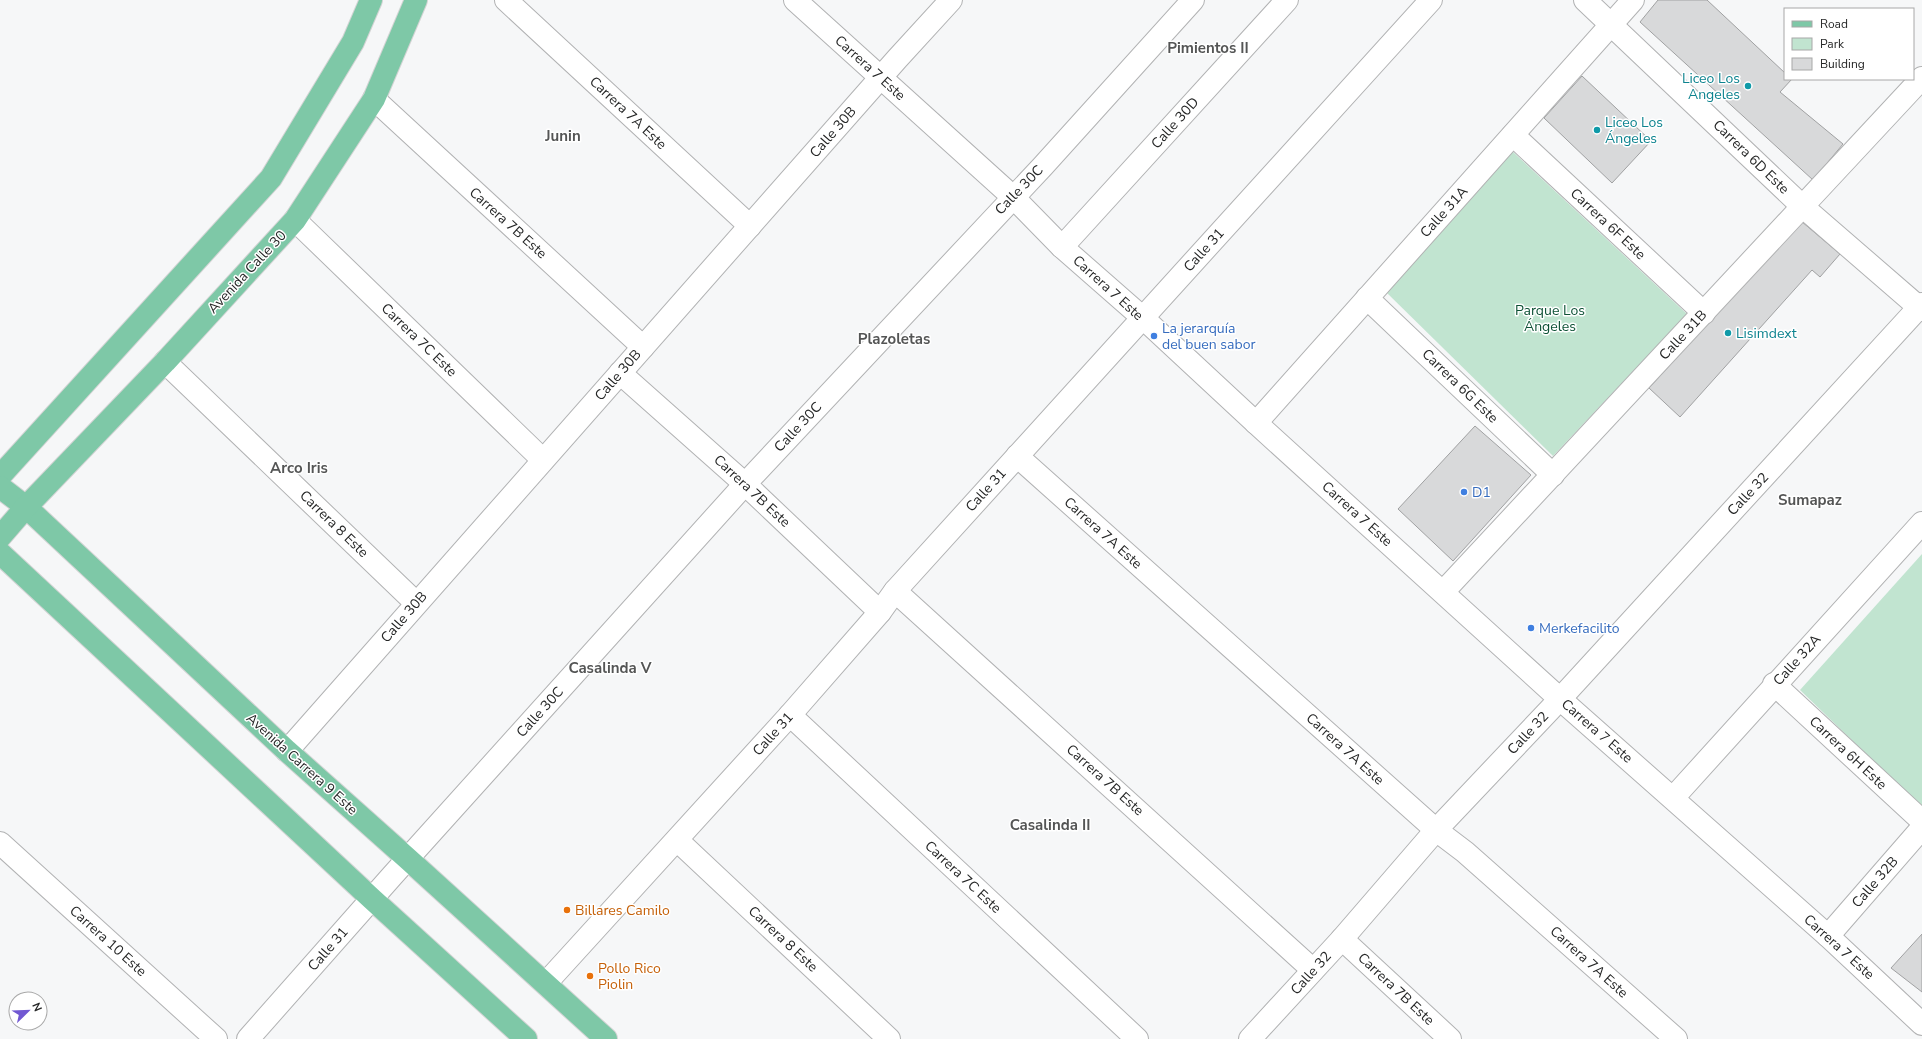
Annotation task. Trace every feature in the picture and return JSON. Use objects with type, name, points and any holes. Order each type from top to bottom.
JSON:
[{"type":"main road","points":[[0,476],[272,178],[353,42],[371,0]]},
{"type":"main road","name":"Avenida Calle 30","points":[[0,537],[26,507],[165,362],[295,220],[374,99],[416,0]]},
{"type":"main road","name":"Avenida Carrera 9 Este","points":[[0,487],[26,507],[287,751],[546,983],[606,1039]]},
{"type":"main road","points":[[0,553],[372,899],[526,1039]]},
{"type":"street","name":"Carrera 7A Este","points":[[506,0],[750,226]]},
{"type":"street","name":"Carrera 7 Este","points":[[795,0],[1013,197],[1062,247],[1143,318],[1256,423],[1560,699],[1828,936],[1922,1024]]},
{"type":"street","name":"Calle 30B","points":[[287,751],[416,603],[620,374],[643,346],[952,0]]},
{"type":"street","name":"Calle 30C","points":[[408,859],[746,484],[1013,197],[1193,0]]},
{"type":"street","name":"Calle 30D","points":[[1062,247],[1287,0]]},
{"type":"street","name":"Calle 31","points":[[546,983],[790,715],[880,612],[895,591],[1431,0]]},
{"type":"street","name":"Carrera 6D Este","points":[[1585,0],[1612,23],[1802,206],[1921,307]]},
{"type":"street","name":"Calle 31A","points":[[1256,423],[1633,0]]},
{"type":"street","name":"Calle 31B","points":[[1442,592],[1553,475],[1922,78]]},
{"type":"street","name":"Carrera 7B Este","points":[[374,99],[643,346]]},
{"type":"street","name":"Carrera 6F Este","points":[[1513,135],[1704,313]]},
{"type":"street","name":"Carrera 7C Este","points":[[295,220],[543,460]]},
{"type":"street","name":"Carrera 6G Este","points":[[1367,298],[1553,475]]},
{"type":"street","name":"Calle 32","points":[[1250,1039],[1342,939],[1436,830],[1560,699],[1921,307]]},
{"type":"street","name":"Carrera 8 Este","points":[[165,362],[416,603]]},
{"type":"street","name":"Carrera 7B Este","points":[[620,374],[746,484],[880,612]]},
{"type":"street","name":"Carrera 7A Este","points":[[1017,456],[1436,830],[1465,852],[1676,1039]]},
{"type":"street","name":"Calle 32A","points":[[1673,798],[1774,684],[1922,523]]},
{"type":"street","name":"Carrera 7B Este","points":[[895,591],[1314,970]]},
{"type":"street","name":"Carrera 6H Este","points":[[1774,684],[1922,821]]},
{"type":"street","name":"Carrera 7C Este","points":[[790,715],[1137,1039]]},
{"type":"street","name":"Calle 32B","points":[[1828,936],[1922,828]]},
{"type":"street","name":"Carrera 8 Este","points":[[677,840],[890,1039]]},
{"type":"street","name":"Carrera 10 Este","points":[[0,843],[216,1039]]},
{"type":"street","name":"Calle 31","points":[[248,1039],[408,859]]},
{"type":"street","name":"Carrera 7B Este","points":[[1342,939],[1450,1039]]},
{"type":"green space","name":"Parque Los Ángeles","points":[[1512,151],[1687,314],[1553,456],[1387,293]]},
{"type":"green space","points":[[1922,554],[1922,806],[1921,807],[1800,690]]},
{"type":"building","name":"Liceo Los Angeles","points":[[1658,0],[1707,0],[1784,72],[1784,80],[1791,80],[1780,92],[1843,144],[1813,180],[1640,22]]},
{"type":"building","name":"Liceo Los Ángeles","points":[[1582,76],[1651,141],[1612,183],[1544,118]]},
{"type":"building","name":"Lisimdext","points":[[1801,221],[1840,254],[1820,277],[1812,270],[1680,417],[1649,388]]},
{"type":"building","name":"D1","points":[[1475,426],[1531,475],[1453,561],[1398,509]]},
{"type":"building","points":[[1922,934],[1922,992],[1891,968]]},
{"type":"place","name":"Liceo Los Angeles","points":[[1748,86]]},
{"type":"place","name":"Liceo Los Ángeles","points":[[1597,130]]},
{"type":"place","name":"Lisimdext","points":[[1728,333]]},
{"type":"place","name":"La jerarquía del buen sabor","points":[[1154,336]]},
{"type":"place","name":"D1","points":[[1464,492]]},
{"type":"place","name":"Merkefacilito","points":[[1531,628]]},
{"type":"place","name":"Billares Camilo","points":[[567,910]]},
{"type":"place","name":"Pollo Rico Piolin","points":[[590,976]]},
{"type":"district","name":"Pimientos II","points":[[1208,48]]},
{"type":"district","name":"Junin","points":[[563,136]]},
{"type":"district","name":"Plazoletas","points":[[894,339]]},
{"type":"district","name":"Arco Iris","points":[[299,468]]},
{"type":"district","name":"Sumapaz","points":[[1810,500]]},
{"type":"district","name":"Casalinda V","points":[[610,668]]},
{"type":"district","name":"Casalinda II","points":[[1050,825]]}]
